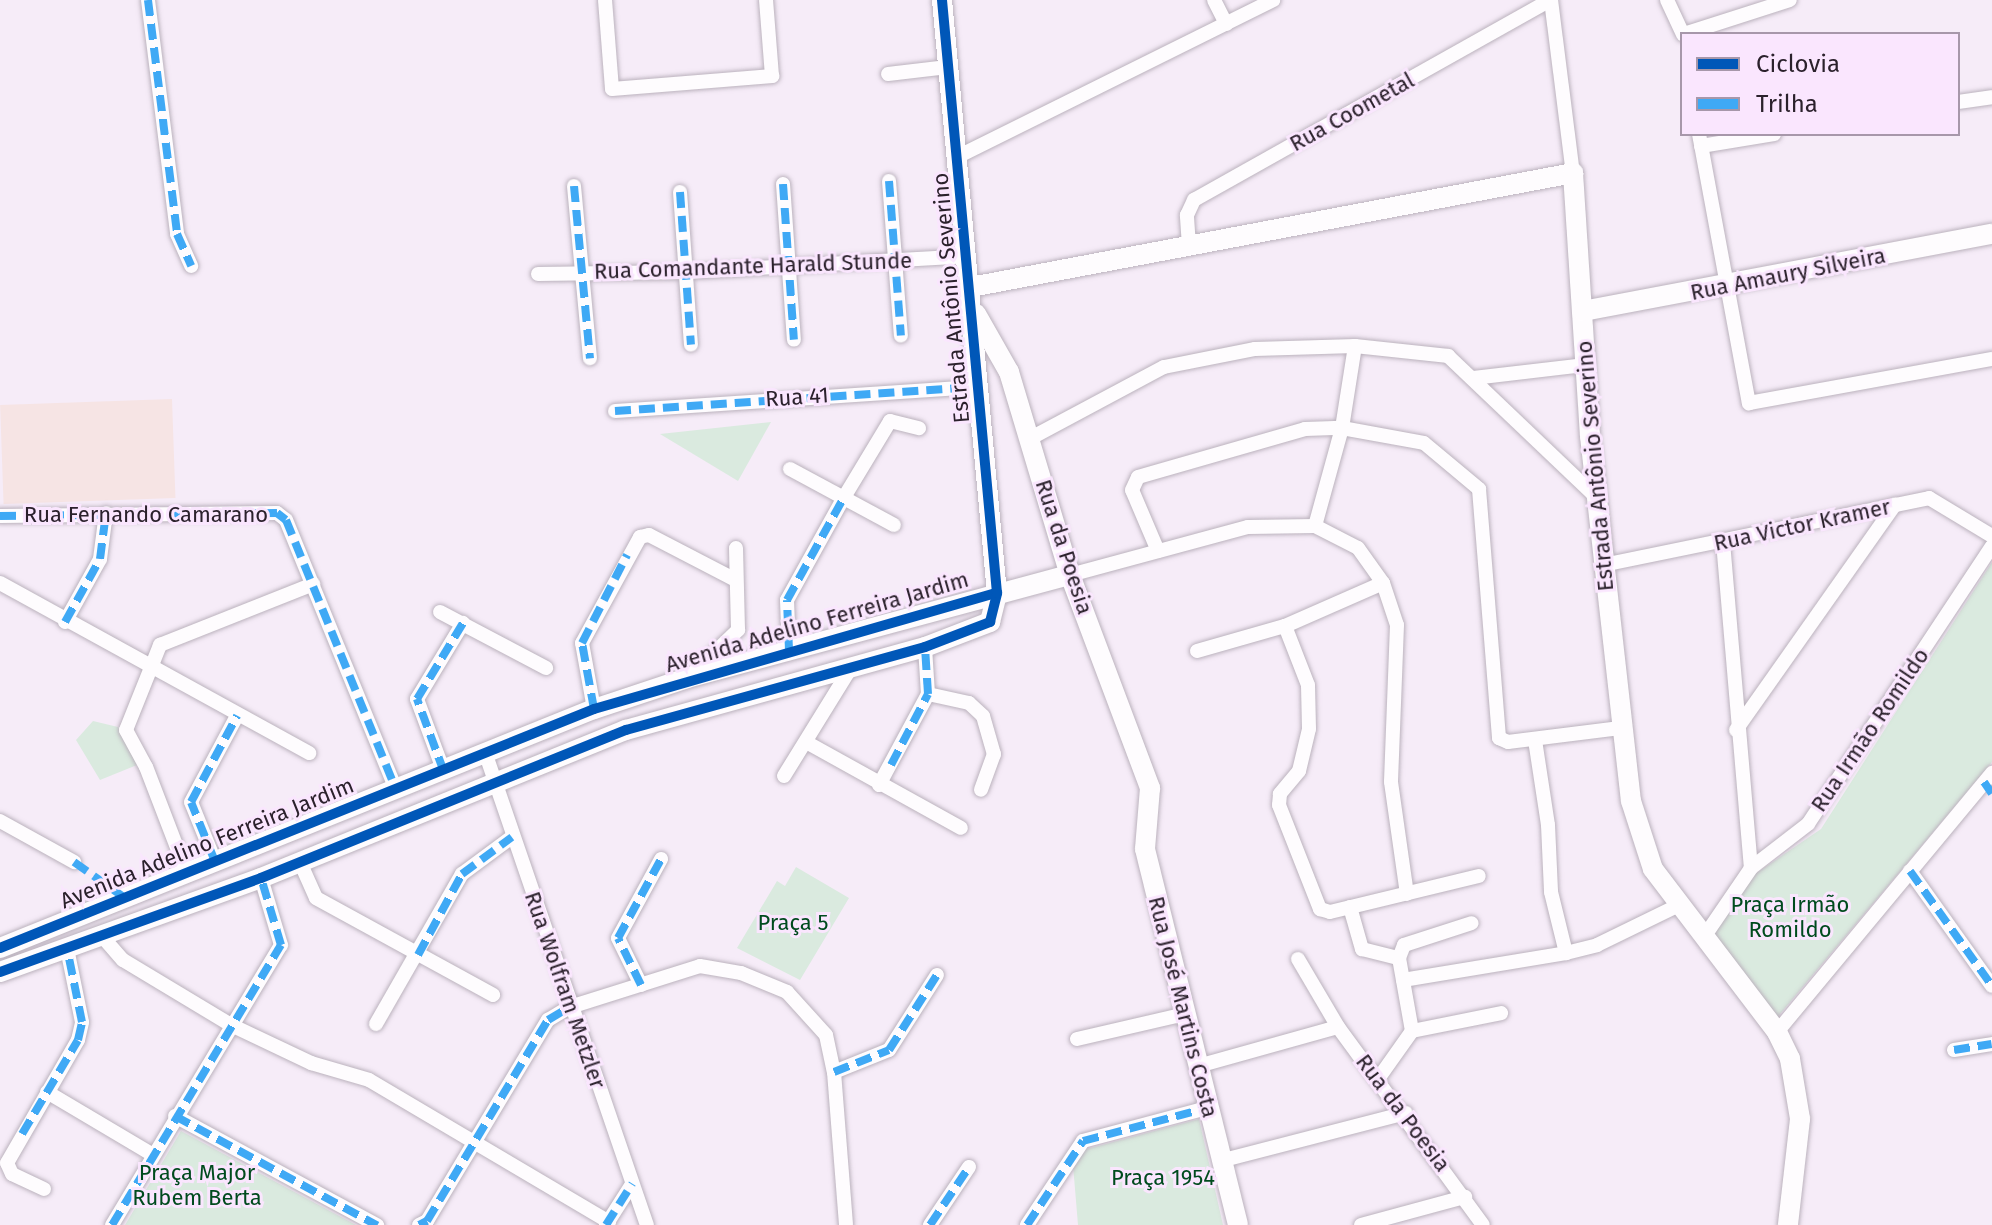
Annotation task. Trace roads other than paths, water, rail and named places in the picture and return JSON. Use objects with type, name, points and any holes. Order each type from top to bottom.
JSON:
[{"type":"street","points":[[148,0],[177,234],[191,266]]},
{"type":"street","points":[[605,0],[612,89],[772,76],[766,0]]},
{"type":"street","name":"Estrada Antônio Severino","points":[[942,0],[959,156],[997,593]]},
{"type":"street","points":[[1214,0],[1226,24]]},
{"type":"street","points":[[959,156],[1273,0]]},
{"type":"street","points":[[1551,0],[1573,173]]},
{"type":"street","name":"Rua Coometal","points":[[1189,246],[1187,215],[1194,200],[1551,0]]},
{"type":"street","points":[[1667,0],[1683,32]]},
{"type":"street","points":[[1690,32],[1790,0]]},
{"type":"street","points":[[888,74],[948,67]]},
{"type":"street","points":[[1960,102],[1992,97]]},
{"type":"street","points":[[1749,136],[1700,140],[1731,285],[1749,403],[1992,359]]},
{"type":"street","name":"Estrada Antônio Severino","points":[[971,287],[1573,173],[1596,497],[1620,728],[1638,834],[1677,906],[1777,1032],[1798,1090],[1788,1225]]},
{"type":"street","points":[[889,181],[901,336]]},
{"type":"street","points":[[783,184],[794,340]]},
{"type":"street","points":[[574,186],[590,358]]},
{"type":"street","points":[[680,192],[691,345]]},
{"type":"street","name":"Rua Amaury Silveira","points":[[1583,311],[1992,234]]},
{"type":"street","name":"Rua Comandante Harald Stunde","points":[[538,274],[685,272],[967,256]]},
{"type":"street","name":"Rua da Poesia","points":[[973,309],[1009,372],[1070,575],[1150,788]]},
{"type":"street","points":[[1029,439],[1164,367],[1255,349],[1355,346],[1448,356],[1596,497]]},
{"type":"street","points":[[1315,526],[1342,428],[1355,346]]},
{"type":"street","points":[[1474,378],[1585,365]]},
{"type":"street","name":"Rua 41","points":[[615,411],[979,387]]},
{"type":"street","points":[[789,650],[787,600],[843,499],[890,421],[919,428]]},
{"type":"street","points":[[1158,551],[1132,490],[1138,477],[1305,429],[1342,428],[1424,443],[1479,489],[1499,738],[1535,740],[1620,728]]},
{"type":"street","points":[[790,469],[894,525]]},
{"type":"street","name":"Rua Victor Kramer","points":[[1603,565],[1929,498],[1992,536]]},
{"type":"street","points":[[1736,730],[1895,505]]},
{"type":"street","points":[[65,622],[100,559],[106,513]]},
{"type":"street","name":"Rua Fernando Camarano","points":[[0,516],[277,513],[286,520],[396,789]]},
{"type":"street","points":[[1070,575],[1248,527],[1315,526],[1358,548],[1383,583],[1397,625],[1391,782],[1407,894]]},
{"type":"street","points":[[594,709],[582,643],[627,555],[640,537],[649,535],[734,579]]},
{"type":"street","points":[[1723,542],[1736,730],[1751,868]]},
{"type":"street","name":"Rua Irmão Romildo","points":[[1704,937],[1751,868],[1808,824],[1992,546]]},
{"type":"street","points":[[687,678],[734,639],[738,630],[734,579],[736,548]]},
{"type":"street","name":"Avenida Adelino Ferreira Jardim","points":[[0,948],[214,859],[444,772],[594,709],[687,678],[1070,575]]},
{"type":"street","points":[[0,583],[153,671],[309,753]]},
{"type":"street","points":[[1197,651],[1285,626],[1383,583]]},
{"type":"street","points":[[205,898],[185,888],[186,871],[146,767],[126,730],[153,671],[160,645],[167,639],[313,584]]},
{"type":"street","name":"Avenida Adelino Ferreira Jardim","points":[[0,972],[261,878],[626,730],[925,647],[990,622],[997,593]]},
{"type":"street","points":[[440,612],[546,668]]},
{"type":"street","points":[[444,772],[417,699],[463,623]]},
{"type":"street","points":[[1285,626],[1308,685],[1309,729],[1299,771],[1280,794],[1279,805],[1320,909],[1350,907],[1479,876]]},
{"type":"street","points":[[879,785],[928,694],[925,647]]},
{"type":"street","points":[[784,776],[852,666]]},
{"type":"street","points":[[928,694],[969,703],[983,716],[994,754],[981,790]]},
{"type":"street","points":[[214,859],[191,802],[237,716]]},
{"type":"street","points":[[1535,740],[1548,825],[1551,892],[1566,953]]},
{"type":"street","points":[[806,742],[961,828]]},
{"type":"street","name":"Rua Wolfram Metzler","points":[[486,755],[647,1225]]},
{"type":"street","points":[[1777,1032],[1910,871],[1989,783]]},
{"type":"street","name":"Rua José Martins Costa","points":[[1150,788],[1145,849],[1238,1225]]},
{"type":"street","points":[[0,821],[74,862]]},
{"type":"street","points":[[376,1024],[462,874],[512,837]]},
{"type":"street","points":[[641,985],[618,938],[661,859]]},
{"type":"street","points":[[300,862],[316,898],[493,995]]},
{"type":"street","points":[[1910,871],[1992,986]]},
{"type":"street","points":[[112,1225],[281,945],[261,878]]},
{"type":"street","points":[[147,886],[157,898],[160,915]]},
{"type":"street","points":[[1403,980],[1597,945],[1677,906]]},
{"type":"street","points":[[1350,907],[1362,949],[1399,958]]},
{"type":"street","points":[[1412,1031],[1399,958],[1410,942],[1472,923]]},
{"type":"street","points":[[101,935],[123,960],[231,1025],[311,1063],[369,1080],[608,1223],[632,1184]]},
{"type":"street","points":[[44,1189],[12,1174],[7,1163],[78,1040],[82,1022],[67,948]]},
{"type":"street","name":"Rua da Poesia","points":[[1298,959],[1338,1027],[1406,1113],[1483,1225]]},
{"type":"street","points":[[419,1225],[427,1221],[472,1140],[548,1020],[570,1007],[700,966],[741,973],[787,992],[826,1035],[834,1072],[846,1225]]},
{"type":"street","points":[[834,1072],[889,1050],[937,975]]},
{"type":"street","points":[[1378,1079],[1412,1031],[1501,1013]]},
{"type":"street","points":[[1077,1039],[1185,1014]]},
{"type":"street","points":[[1198,1066],[1338,1027]]},
{"type":"street","points":[[1954,1050],[1992,1044]]},
{"type":"street","points":[[47,1092],[153,1155]]},
{"type":"street","points":[[1027,1225],[1083,1141],[1207,1108]]},
{"type":"street","points":[[1220,1161],[1406,1113]]},
{"type":"street","points":[[175,1116],[377,1225]]},
{"type":"street","points":[[930,1225],[969,1167]]},
{"type":"street","points":[[1361,1225],[1465,1197]]},
{"type":"park label","name":"Praça Irmão Romildo","points":[[1790,916]]},
{"type":"park label","name":"Praça 5","points":[[793,923]]},
{"type":"park label","name":"Praça 1954","points":[[1163,1178]]},
{"type":"park label","name":"Praça Major Rubem Berta","points":[[197,1184]]}]
